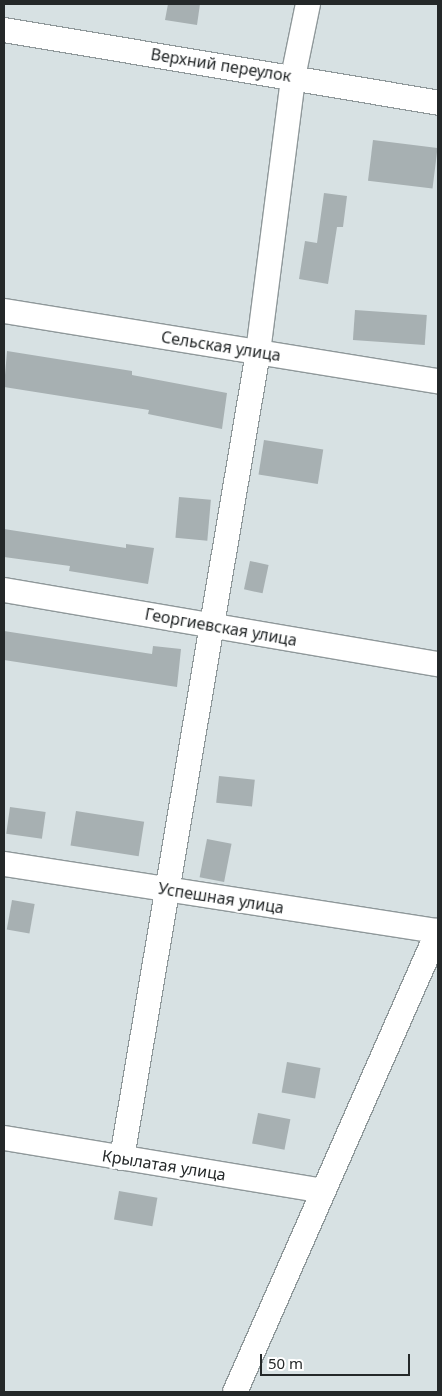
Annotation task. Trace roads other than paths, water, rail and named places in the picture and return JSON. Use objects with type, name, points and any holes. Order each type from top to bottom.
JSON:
[{"type":"street","points":[[122,1158],[258,352],[293,77],[308,4]]},
{"type":"street","name":"Верхний переулок","points":[[4,30],[438,102]]},
{"type":"street","name":"Сельская улица","points":[[4,311],[438,381]]},
{"type":"street","name":"Георгиевская улица","points":[[4,590],[438,664]]},
{"type":"street","name":"Успешная улица","points":[[4,864],[438,931]]},
{"type":"street","points":[[235,1392],[438,931]]},
{"type":"street","name":"Крылатая улица","points":[[4,1138],[324,1191]]}]
